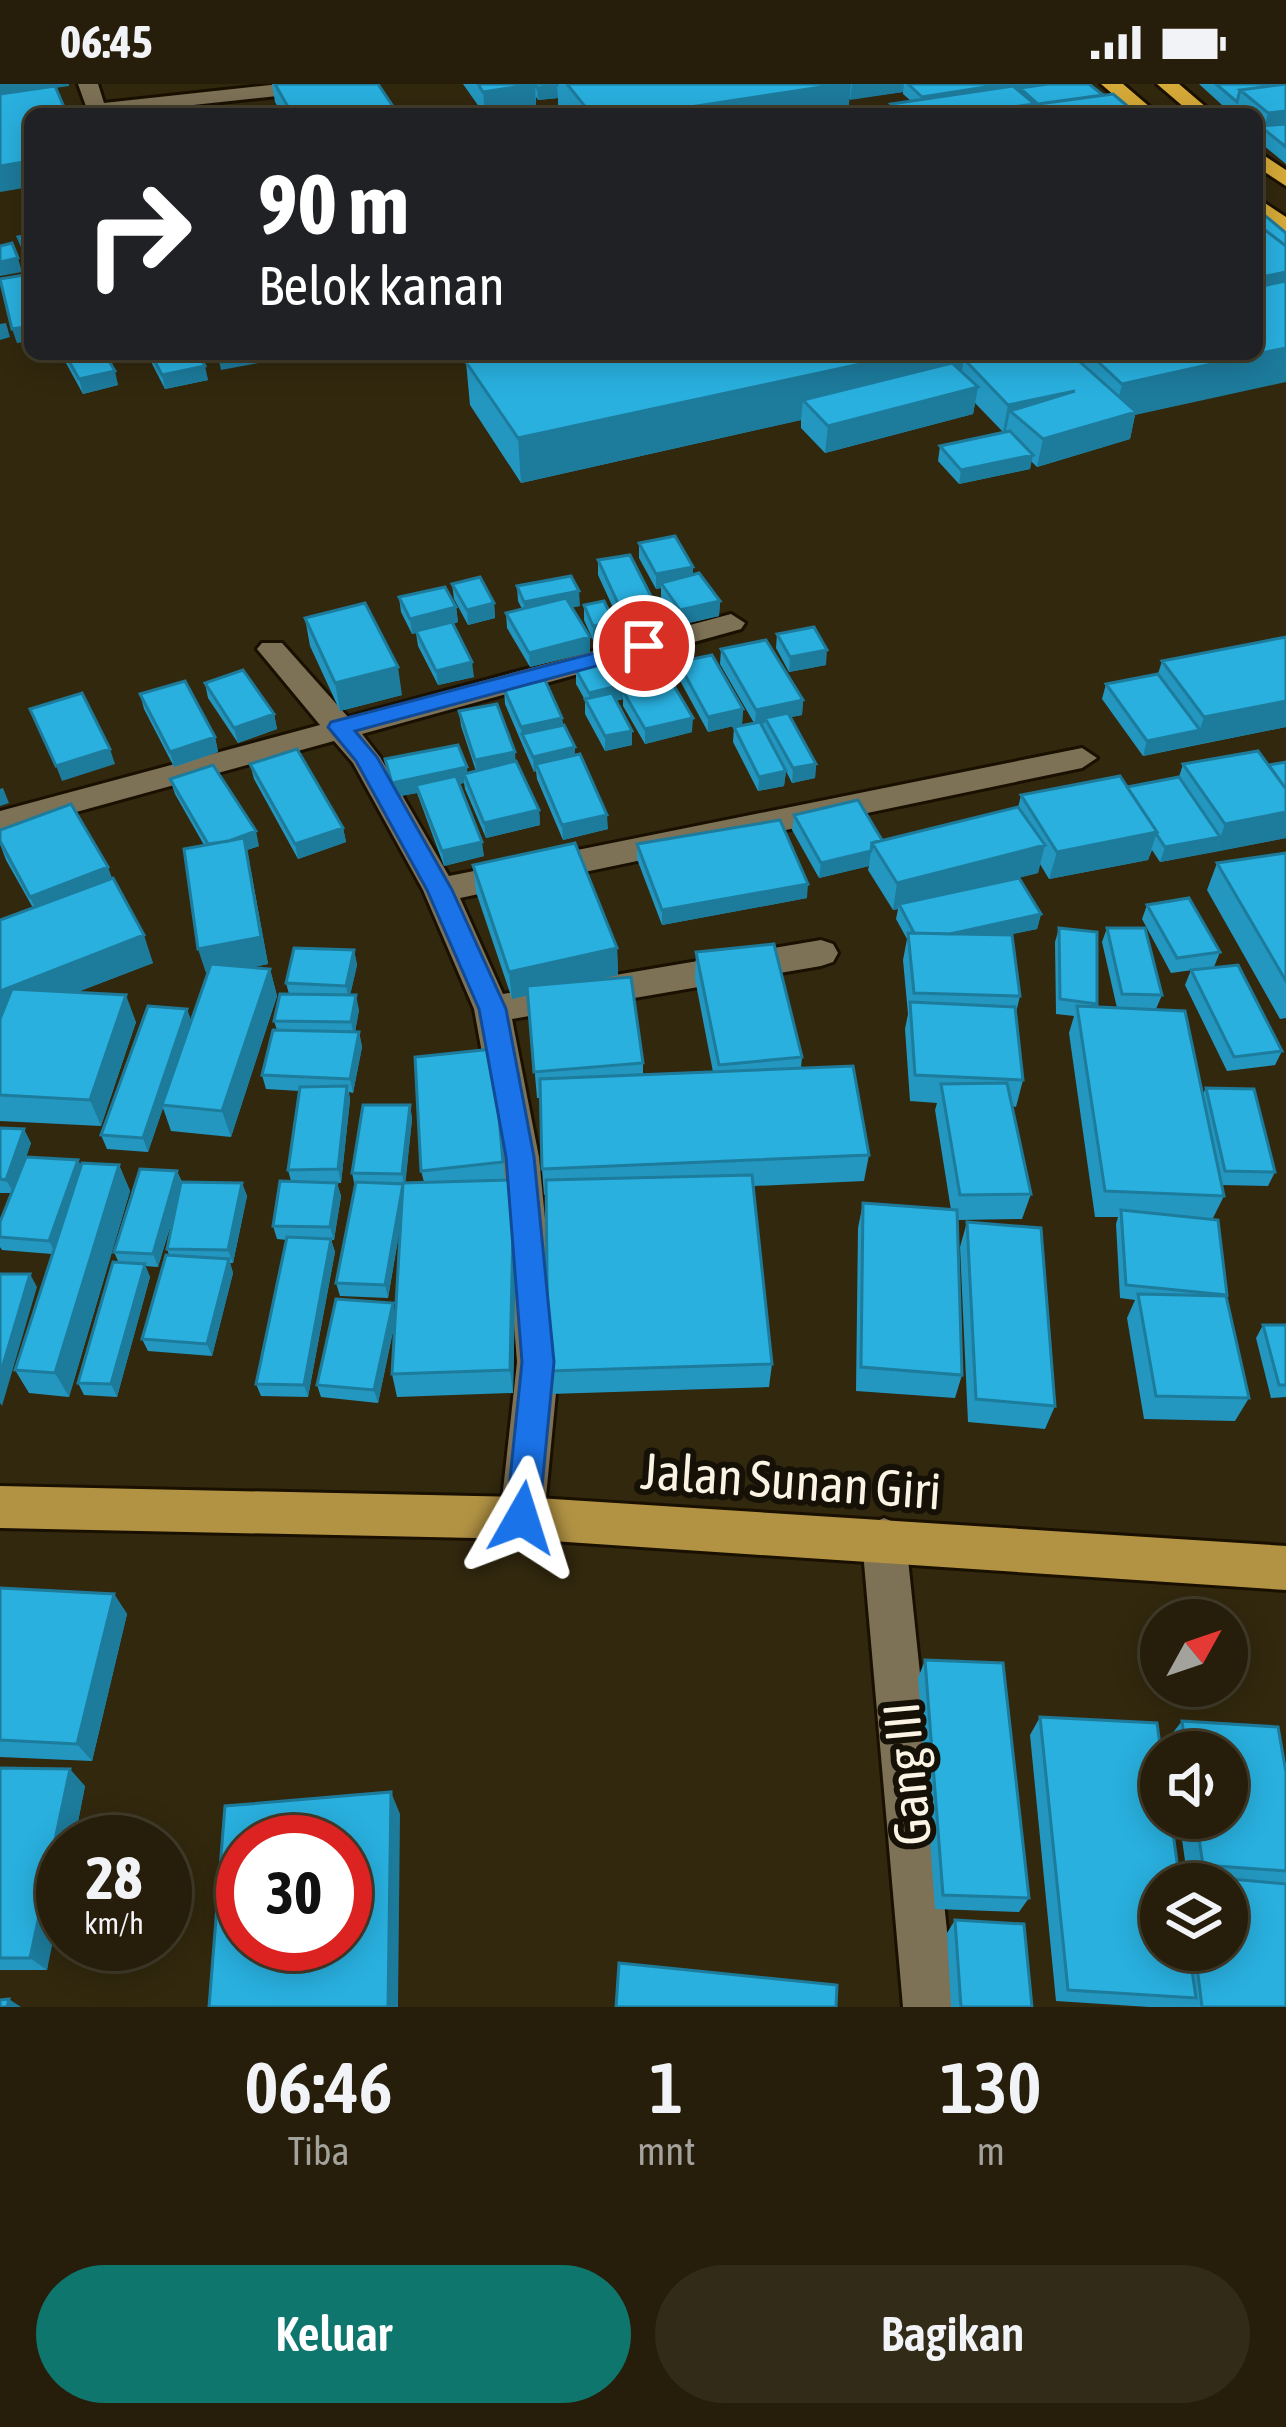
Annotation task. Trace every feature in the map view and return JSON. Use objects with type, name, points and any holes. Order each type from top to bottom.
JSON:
[{"type":"highway","points":[[1111,84],[1141,108]]},
{"type":"highway","points":[[1167,84],[1197,108]]},
{"type":"main road","name":"Jalan Sunan Giri","points":[[0,1507],[522,1518],[1286,1568]]},
{"type":"street","points":[[110,108],[334,84]]},
{"type":"street","points":[[0,822],[731,623]]},
{"type":"street","points":[[272,649],[365,757],[440,890],[492,1009],[520,1157],[538,1362],[522,1518]]},
{"type":"street","points":[[440,890],[1082,758]]},
{"type":"street","points":[[492,1009],[821,953]]},
{"type":"street","name":"Gang III","points":[[884,1540],[929,2007]]},
{"type":"building","points":[[275,84],[378,84],[394,108],[289,108]]},
{"type":"building","points":[[478,84],[535,84],[483,92]]},
{"type":"building","points":[[567,84],[841,84],[683,108],[586,108]]},
{"type":"building","points":[[908,84],[1005,84],[922,97]]},
{"type":"building","points":[[1089,84],[1103,95],[1038,104],[1020,88]]},
{"type":"building","points":[[1216,84],[1286,84],[1240,90],[1237,102]]},
{"type":"building","points":[[1286,84],[1286,111],[1268,113],[1240,90]]},
{"type":"building","points":[[55,86],[64,108],[24,108],[24,162],[0,166],[0,94]]},
{"type":"building","points":[[1013,86],[1035,104],[895,108],[891,104]]},
{"type":"building","points":[[1113,94],[1130,108],[1008,108]]},
{"type":"building","points":[[1286,124],[1286,147],[1263,128]]},
{"type":"building","points":[[1263,214],[1286,233],[1286,246],[1265,230]]},
{"type":"building","points":[[1263,230],[1286,246],[1286,272],[1263,277]]},
{"type":"building","points":[[12,243],[18,258],[0,262],[0,246]]},
{"type":"building","points":[[24,275],[24,327],[12,329],[0,279]]},
{"type":"building","points":[[1286,281],[1286,348],[1263,353],[1263,286]]},
{"type":"building","points":[[68,360],[109,360],[115,371],[79,379]]},
{"type":"building","points":[[154,360],[202,360],[205,366],[162,375]]},
{"type":"building","points":[[475,360],[879,360],[518,438],[466,362]]},
{"type":"building","points":[[965,360],[1078,360],[1136,412],[1043,439],[1010,411],[1075,391],[1008,405]]},
{"type":"building","points":[[1096,360],[1230,360],[1122,384]]},
{"type":"building","points":[[952,363],[978,387],[828,426],[803,400]]},
{"type":"building","points":[[1010,431],[1033,455],[961,470],[940,446]]},
{"type":"building","points":[[675,536],[693,567],[656,574],[639,543]]},
{"type":"building","points":[[630,555],[660,614],[626,621],[598,560]]},
{"type":"building","points":[[699,573],[720,601],[680,610],[661,583]]},
{"type":"building","points":[[571,576],[579,591],[524,602],[517,586]]},
{"type":"building","points":[[480,577],[494,603],[467,610],[452,584]]},
{"type":"building","points":[[445,587],[456,607],[410,619],[399,597]]},
{"type":"building","points":[[566,598],[590,637],[529,653],[506,613]]},
{"type":"building","points":[[604,601],[614,622],[593,626],[584,605]]},
{"type":"building","points":[[365,603],[398,667],[335,683],[305,618]]},
{"type":"building","points":[[452,622],[472,662],[436,671],[416,631]]},
{"type":"building","points":[[814,627],[827,650],[790,657],[777,634]]},
{"type":"building","points":[[1286,637],[1286,701],[1204,717],[1162,661]]},
{"type":"building","points":[[766,640],[803,700],[756,710],[721,649]]},
{"type":"building","points":[[657,650],[670,673],[589,693],[576,670]]},
{"type":"building","points":[[712,655],[743,709],[708,717],[678,662]]},
{"type":"building","points":[[243,670],[274,714],[234,728],[205,683]]},
{"type":"building","points":[[1158,674],[1200,730],[1147,741],[1106,684]]},
{"type":"building","points":[[670,679],[693,718],[645,729],[623,691]]},
{"type":"building","points":[[545,680],[562,718],[521,727],[504,689]]},
{"type":"building","points":[[185,681],[215,737],[170,752],[140,694]]},
{"type":"building","points":[[82,693],[110,749],[56,766],[30,709]]},
{"type":"building","points":[[612,693],[632,731],[605,736],[585,699]]},
{"type":"building","points":[[497,704],[515,752],[475,760],[459,711]]},
{"type":"building","points":[[788,713],[816,764],[793,768],[765,718]]},
{"type":"building","points":[[760,722],[786,771],[759,777],[734,727]]},
{"type":"building","points":[[564,725],[575,747],[533,757],[522,734]]},
{"type":"building","points":[[458,745],[467,767],[392,783],[385,759]]},
{"type":"building","points":[[297,749],[343,828],[295,844],[250,764]]},
{"type":"building","points":[[1258,751],[1286,789],[1286,812],[1225,824],[1183,764]]},
{"type":"building","points":[[580,754],[607,815],[562,825],[536,764]]},
{"type":"building","points":[[516,761],[539,810],[484,823],[464,774]]},
{"type":"building","points":[[1286,762],[1286,789],[1269,765]]},
{"type":"building","points":[[213,765],[256,831],[208,844],[170,779]]},
{"type":"building","points":[[456,776],[482,842],[442,851],[416,785]]},
{"type":"building","points":[[1120,776],[1157,832],[1057,852],[1021,795]]},
{"type":"building","points":[[1179,777],[1220,837],[1165,847],[1127,787]]},
{"type":"building","points":[[858,800],[882,840],[872,843],[871,851],[821,863],[794,815]]},
{"type":"building","points":[[71,804],[108,867],[30,897],[0,841],[0,830]]},
{"type":"building","points":[[1018,807],[1045,845],[897,883],[872,843]]},
{"type":"building","points":[[780,820],[808,884],[662,910],[637,844]]},
{"type":"building","points":[[244,838],[261,937],[198,949],[184,849]]},
{"type":"building","points":[[575,843],[617,948],[509,972],[473,865]]},
{"type":"building","points":[[1286,853],[1286,981],[1217,863]]},
{"type":"building","points":[[113,878],[144,935],[0,991],[0,920]]},
{"type":"building","points":[[1019,878],[1041,914],[950,934],[914,933],[899,904]]},
{"type":"building","points":[[1189,898],[1220,952],[1177,958],[1147,905]]},
{"type":"building","points":[[1059,928],[1097,932],[1097,1004],[1060,999]]},
{"type":"building","points":[[1107,928],[1145,928],[1162,995],[1122,994]]},
{"type":"building","points":[[908,933],[1012,935],[1020,996],[914,993]]},
{"type":"building","points":[[774,944],[802,1057],[719,1065],[696,952]]},
{"type":"building","points":[[294,948],[354,950],[346,986],[286,983]]},
{"type":"building","points":[[211,964],[270,969],[222,1111],[162,1105]]},
{"type":"building","points":[[1238,965],[1282,1051],[1234,1057],[1191,970]]},
{"type":"building","points":[[631,977],[643,1063],[534,1072],[527,986]]},
{"type":"building","points":[[12,989],[126,995],[90,1100],[0,1095],[0,1019]]},
{"type":"building","points":[[280,994],[356,995],[351,1022],[274,1021]]},
{"type":"building","points":[[910,1002],[1015,1007],[1023,1080],[915,1075]]},
{"type":"building","points":[[148,1006],[187,1009],[143,1138],[101,1135]]},
{"type":"building","points":[[1077,1006],[1185,1011],[1224,1196],[1105,1191]]},
{"type":"building","points":[[273,1030],[359,1032],[350,1079],[262,1075]]},
{"type":"building","points":[[493,1049],[503,1162],[421,1171],[415,1057]]},
{"type":"building","points":[[853,1066],[869,1155],[542,1169],[540,1079]]},
{"type":"building","points":[[1007,1083],[1031,1194],[960,1195],[941,1084]]},
{"type":"building","points":[[347,1086],[338,1169],[288,1170],[300,1087]]},
{"type":"building","points":[[1206,1088],[1254,1089],[1275,1172],[1225,1171]]},
{"type":"building","points":[[363,1105],[410,1105],[402,1174],[352,1173]]},
{"type":"building","points":[[0,1128],[24,1129],[6,1180],[0,1179]]},
{"type":"building","points":[[26,1157],[78,1160],[49,1241],[0,1237],[0,1222]]},
{"type":"building","points":[[82,1163],[119,1165],[55,1373],[15,1370]]},
{"type":"building","points":[[140,1169],[177,1171],[153,1254],[114,1252]]},
{"type":"building","points":[[752,1175],[772,1364],[548,1371],[546,1180]]},
{"type":"building","points":[[514,1180],[510,1370],[392,1374],[403,1183]]},
{"type":"building","points":[[280,1181],[337,1183],[330,1227],[273,1226]]},
{"type":"building","points":[[181,1182],[242,1183],[228,1250],[167,1249]]},
{"type":"building","points":[[356,1182],[403,1184],[385,1285],[336,1283]]},
{"type":"building","points":[[863,1203],[957,1210],[962,1375],[861,1367]]},
{"type":"building","points":[[1121,1210],[1218,1220],[1227,1295],[1126,1285]]},
{"type":"building","points":[[967,1222],[1041,1228],[1055,1406],[976,1399]]},
{"type":"building","points":[[287,1237],[331,1239],[304,1385],[256,1384]]},
{"type":"building","points":[[166,1255],[229,1259],[207,1344],[142,1339]]},
{"type":"building","points":[[113,1262],[145,1264],[111,1384],[78,1383]]},
{"type":"building","points":[[0,1274],[30,1274],[0,1375]]},
{"type":"building","points":[[1138,1294],[1226,1296],[1249,1398],[1156,1396]]},
{"type":"building","points":[[336,1299],[393,1303],[374,1390],[317,1385]]},
{"type":"building","points":[[1263,1325],[1286,1325],[1286,1385],[1279,1385]]},
{"type":"building","points":[[0,1588],[114,1594],[77,1744],[0,1740]]},
{"type":"building","points":[[925,1660],[1003,1663],[1029,1898],[943,1895]]},
{"type":"building","points":[[1040,1717],[1157,1723],[1158,1731],[1140,1731],[1140,1839],[1174,1839],[1177,1863],[1140,1863],[1140,1971],[1192,1971],[1196,1998],[1068,1990]]},
{"type":"building","points":[[1182,1721],[1278,1727],[1286,1772],[1286,1871],[1248,1868],[1248,1863],[1203,1863],[1199,1839],[1248,1839],[1248,1731],[1183,1731]]},
{"type":"building","points":[[0,1768],[70,1769],[60,1815],[36,1815],[36,1930],[30,1958],[0,1958]]},
{"type":"building","points":[[391,1792],[388,2007],[209,2007],[216,1919],[216,1971],[372,1971],[372,1815],[224,1815],[225,1806]]},
{"type":"building","points":[[1248,1881],[1286,1884],[1286,2007],[1202,2007],[1198,1971],[1248,1971]]},
{"type":"building","points":[[955,1920],[1024,1924],[1032,2007],[961,2007]]},
{"type":"building","points":[[619,1963],[837,1985],[836,2007],[616,2007]]},
{"type":"route","points":[[522,1518],[538,1362],[520,1157],[492,1009],[440,890],[365,757],[340,727],[644,646]]}]
